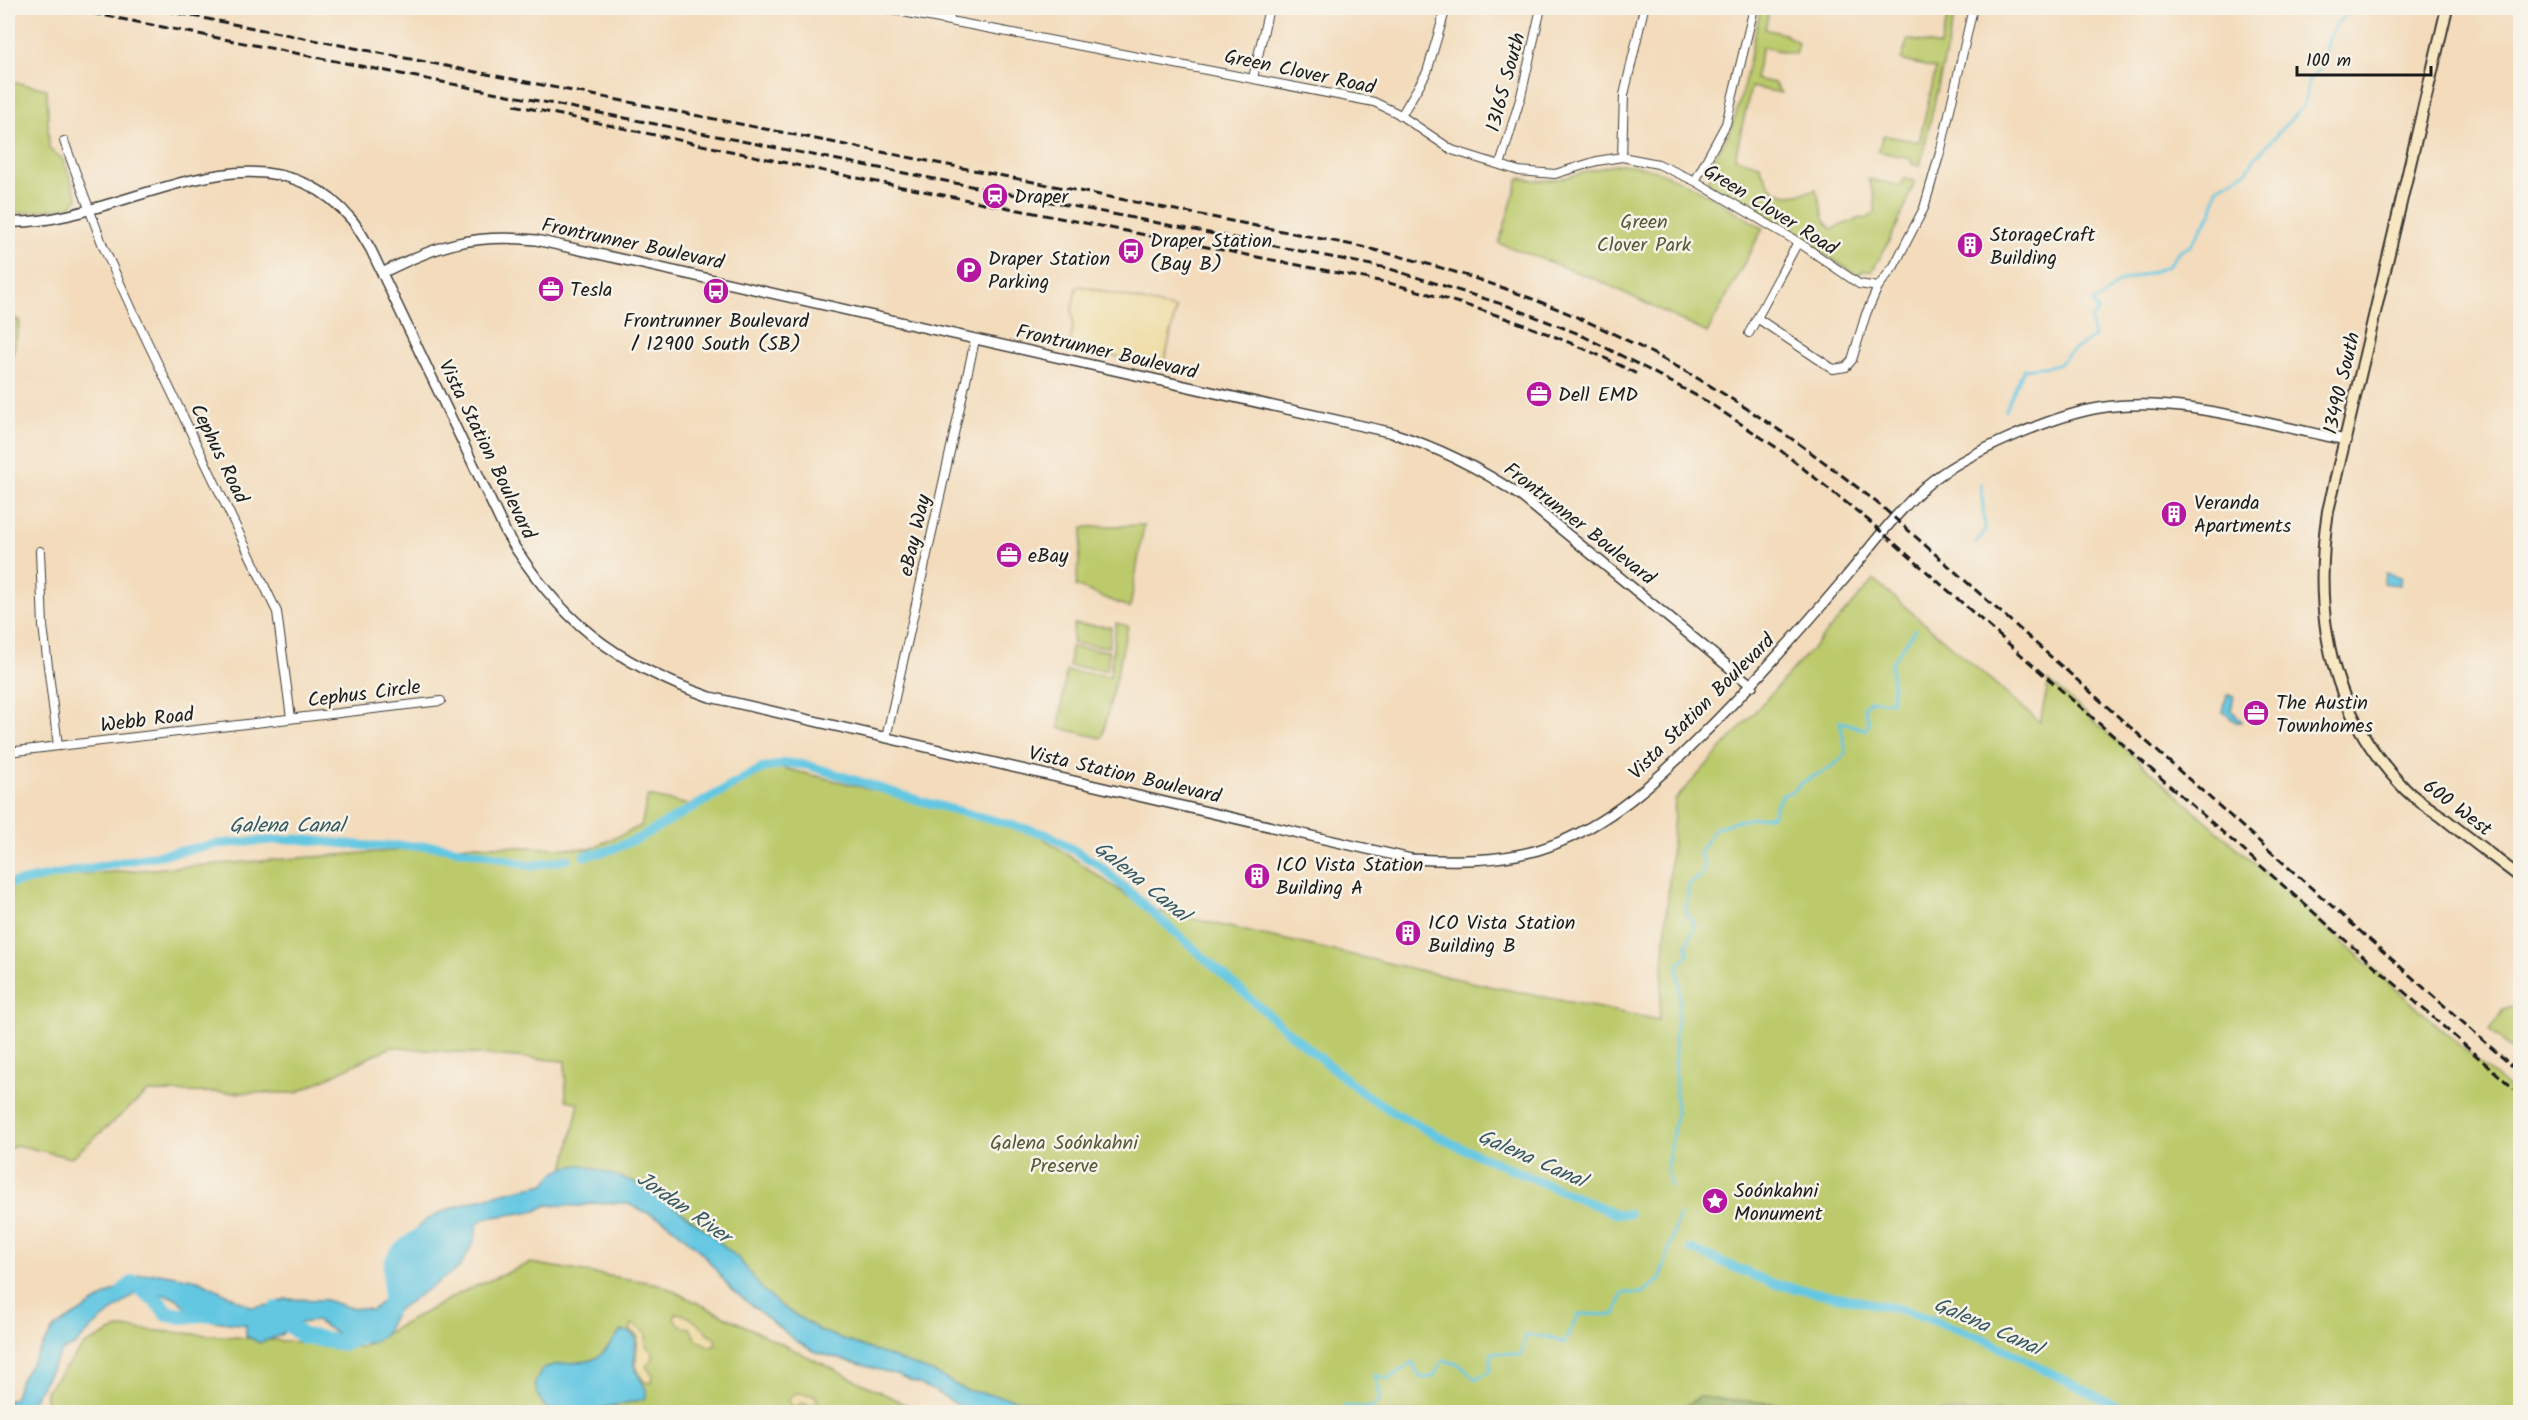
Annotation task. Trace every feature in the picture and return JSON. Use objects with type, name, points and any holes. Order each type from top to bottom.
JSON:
[{"type":"main road","name":"13490 South","points":[[2380,760],[2342,688],[2331,658],[2324,627],[2321,591],[2322,552],[2328,511],[2447,8]]},
{"type":"main road","name":"600 West","points":[[2380,760],[2406,790],[2520,877]]},
{"type":"street","name":"Green Clover Road","points":[[882,8],[1374,102],[1401,116],[1442,145],[1500,165],[1541,175],[1555,174],[1622,157],[1658,164],[1695,181],[1798,242],[1859,284],[1878,287]]},
{"type":"street","points":[[949,19],[952,8]]},
{"type":"street","points":[[1253,78],[1269,8]]},
{"type":"street","points":[[1401,116],[1427,72],[1446,8]]},
{"type":"street","name":"13165 South","points":[[1500,165],[1521,96],[1541,8]]},
{"type":"street","points":[[1622,157],[1623,95],[1644,8]]},
{"type":"street","points":[[1695,181],[1726,124],[1754,8]]},
{"type":"street","points":[[1757,318],[1825,365],[1840,370],[1852,360],[1866,314],[1878,287],[1894,266],[1924,208],[1941,149],[1973,8]]},
{"type":"street","name":"Cephus Road","points":[[64,141],[104,246],[135,316],[257,565],[277,612],[291,718]]},
{"type":"street","name":"Vista Station Boulevard","points":[[8,222],[72,216],[204,176],[238,172],[282,176],[303,182],[332,200],[352,220],[384,272],[506,533],[537,579],[568,617],[611,651],[685,688],[710,697],[1411,859],[1464,861],[1538,850],[1572,837],[1624,806],[1660,776],[1752,686],[1872,545],[1929,484],[2003,442],[2087,411],[2138,404],[2205,411],[2346,441]]},
{"type":"street","name":"Frontrunner Boulevard","points":[[384,272],[444,246],[475,238],[536,240],[1389,432],[1457,457],[1490,475],[1558,525],[1752,686]]},
{"type":"street","points":[[1749,333],[1798,242]]},
{"type":"street","name":"eBay Way","points":[[886,738],[975,340]]},
{"type":"street","points":[[40,551],[43,626],[58,746]]},
{"type":"street","name":"Cephus Circle","points":[[291,718],[441,701]]},
{"type":"street","name":"Webb Road","points":[[8,752],[291,718]]},
{"type":"green space","points":[[1761,8],[1770,8],[1765,29],[1784,34],[1798,42],[1795,54],[1762,47],[1755,79],[1774,83],[1781,93],[1751,87],[1735,158],[1760,165],[1770,185],[1781,193],[1794,195],[1816,189],[1825,221],[1831,229],[1861,218],[1866,219],[1875,213],[1875,197],[1868,179],[1901,186],[1904,178],[1915,181],[1896,227],[1872,271],[1863,271],[1858,276],[1787,229],[1709,184],[1710,168],[1729,133],[1737,111]]},
{"type":"green space","points":[[1950,8],[1956,8],[1920,166],[1912,164],[1911,159],[1878,151],[1883,135],[1919,142],[1936,69],[1901,60],[1908,39],[1940,46]]},
{"type":"green space","points":[[8,81],[47,89],[49,149],[63,159],[78,198],[70,207],[11,214],[8,277]]},
{"type":"green space","name":"Green Clover Park","points":[[1620,164],[1659,172],[1677,179],[1763,228],[1707,333],[1600,281],[1499,243],[1519,178],[1559,179]]},
{"type":"green space","points":[[8,315],[20,321],[8,374]]},
{"type":"green space","points":[[1144,525],[1130,608],[1076,586],[1083,527]]},
{"type":"green space","name":"Galena Soónkahni Preserve","points":[[1874,580],[2040,722],[2049,681],[2520,1099],[2520,1412],[1042,1412],[974,1398],[808,1330],[653,1201],[564,1170],[579,1103],[566,1100],[565,1061],[391,1047],[296,1093],[148,1092],[71,1158],[17,1145],[8,1149],[8,880],[470,845],[590,849],[641,826],[648,796],[689,805],[775,766],[1029,828],[1145,908],[1489,986],[1659,1020],[1675,800]]},
{"type":"green space","points":[[1116,623],[1128,626],[1102,738],[1059,728],[1066,671],[1110,676]]},
{"type":"green space","points":[[1074,624],[1111,627],[1109,647],[1072,643]]},
{"type":"green space","points":[[1071,647],[1109,651],[1107,670],[1069,666]]},
{"type":"green space","points":[[2520,1000],[2520,1057],[2490,1030],[2503,1010],[2516,1006]]},
{"type":"green space","points":[[530,1263],[659,1284],[921,1412],[46,1412],[46,1391],[84,1345],[119,1328],[361,1347],[462,1292]]},
{"type":"green space","points":[[1700,1397],[1806,1406],[1811,1412],[1676,1412]]},
{"type":"sand","points":[[1081,286],[1176,309],[1162,367],[1070,346],[1076,288]]},
{"type":"sand","points":[[676,1313],[687,1316],[697,1323],[715,1339],[716,1345],[710,1347],[696,1339],[690,1328],[683,1327],[674,1319]]},
{"type":"sand","points":[[633,1324],[646,1333],[646,1346],[653,1353],[653,1359],[646,1366],[653,1376],[650,1383],[645,1382],[636,1366],[638,1337],[630,1329]]},
{"type":"sand","points":[[796,1393],[814,1395],[818,1400],[812,1405],[801,1403],[794,1408],[788,1400]]},
{"type":"water","points":[[2386,573],[2401,577],[2399,585],[2383,583]]},
{"type":"water","points":[[2227,695],[2234,696],[2231,710],[2242,722],[2236,722],[2223,712]]},
{"type":"water","points":[[583,1165],[632,1181],[661,1197],[706,1230],[740,1260],[762,1289],[779,1305],[821,1331],[937,1374],[965,1390],[1047,1405],[1064,1412],[969,1412],[935,1391],[898,1375],[815,1352],[796,1341],[730,1288],[703,1254],[665,1221],[626,1203],[594,1203],[580,1206],[547,1205],[536,1211],[486,1218],[477,1224],[475,1239],[460,1267],[396,1311],[384,1336],[370,1343],[347,1340],[317,1321],[290,1324],[281,1335],[260,1343],[246,1336],[246,1325],[199,1319],[176,1298],[141,1289],[94,1326],[74,1346],[62,1351],[26,1412],[8,1412],[8,1400],[14,1399],[20,1381],[54,1328],[139,1275],[159,1273],[198,1280],[252,1307],[272,1305],[285,1299],[326,1300],[347,1307],[372,1310],[387,1295],[391,1272],[397,1259],[420,1225],[430,1218],[479,1199],[545,1184],[553,1174],[561,1169]]},
{"type":"water","points":[[621,1331],[630,1332],[636,1338],[634,1367],[647,1391],[645,1399],[583,1412],[553,1412],[545,1407],[538,1396],[535,1383],[542,1369],[556,1364],[594,1359],[606,1350]]},
{"type":"waterway","points":[[2005,410],[2024,369],[2058,365],[2068,354],[2094,337],[2090,320],[2098,312],[2093,302],[2102,298],[2119,282],[2167,267],[2179,251],[2190,246],[2213,210],[2217,188],[2247,171],[2256,157],[2304,105],[2309,80],[2325,64],[2328,40],[2335,26],[2353,8]]},
{"type":"waterway","points":[[1976,543],[1985,531],[1981,484]]},
{"type":"waterway","points":[[1671,1186],[1667,1169],[1676,1113],[1675,1034],[1680,996],[1678,965],[1689,954],[1686,946],[1695,926],[1686,912],[1689,884],[1701,876],[1705,865],[1699,853],[1714,829],[1736,821],[1773,815],[1782,795],[1791,792],[1841,759],[1846,752],[1840,721],[1866,730],[1869,722],[1864,706],[1872,700],[1891,702],[1893,688],[1891,664],[1915,629]]},
{"type":"waterway","name":"Galena Canal","points":[[584,856],[607,851],[637,839],[761,769],[786,763],[807,765],[921,801],[1049,835],[1099,865],[1286,1030],[1363,1093],[1455,1145],[1616,1214],[1629,1214]]},
{"type":"waterway","name":"Galena Canal","points":[[8,884],[217,844],[274,840],[297,839],[369,846],[436,846],[490,855],[530,866],[568,859]]},
{"type":"waterway","points":[[1339,1412],[1345,1406],[1372,1408],[1381,1398],[1375,1375],[1388,1379],[1412,1363],[1421,1378],[1433,1377],[1443,1360],[1460,1365],[1475,1379],[1489,1372],[1492,1352],[1521,1355],[1526,1335],[1549,1337],[1564,1343],[1579,1314],[1615,1315],[1623,1293],[1642,1293],[1660,1280],[1679,1215]]},
{"type":"waterway","name":"Jordan River","points":[[389,1309],[391,1272],[395,1257],[426,1232]]},
{"type":"waterway","name":"Galena Canal","points":[[1691,1249],[1774,1284],[1904,1310],[1982,1338],[2128,1412]]},
{"type":"waterway","name":"Jordan River","points":[[124,1291],[134,1283],[154,1298],[168,1314],[181,1316],[215,1313]]},
{"type":"waterway","name":"Jordan River","points":[[276,1309],[286,1323],[303,1336],[344,1343],[370,1332]]},
{"type":"railway","points":[[47,8],[73,14]]},
{"type":"railway","points":[[66,8],[1387,268],[1508,306],[1579,334],[1708,402],[1780,450],[1868,520],[2520,1094]]},
{"type":"railway","points":[[152,8],[1353,245],[1429,264],[1500,287],[1568,313],[1633,343],[1696,377],[1758,416],[1881,506],[2520,1073]]},
{"type":"railway","points":[[514,105],[857,178],[1389,283],[1453,301],[1546,333],[1637,374]]},
{"type":"place","name":"Draper","points":[[995,196]]},
{"type":"place","name":"StorageCraft Building","points":[[1970,245]]},
{"type":"place","name":"Draper Station (Bay B)","points":[[1131,251]]},
{"type":"place","name":"Draper Station Parking","points":[[969,270]]},
{"type":"place","name":"Tesla","points":[[551,289]]},
{"type":"place","name":"Frontrunner Boulevard / 12900 South (SB)","points":[[716,291]]},
{"type":"place","name":"Dell EMD","points":[[1539,394]]},
{"type":"place","name":"Veranda Apartments","points":[[2174,514]]},
{"type":"place","name":"eBay","points":[[1009,555]]},
{"type":"place","name":"The Austin Townhomes","points":[[2256,713]]},
{"type":"place","name":"ICO Vista Station Building A","points":[[1257,876]]},
{"type":"place","name":"ICO Vista Station Building B","points":[[1408,933]]},
{"type":"place","name":"Soónkahni Monument","points":[[1715,1201]]}]
